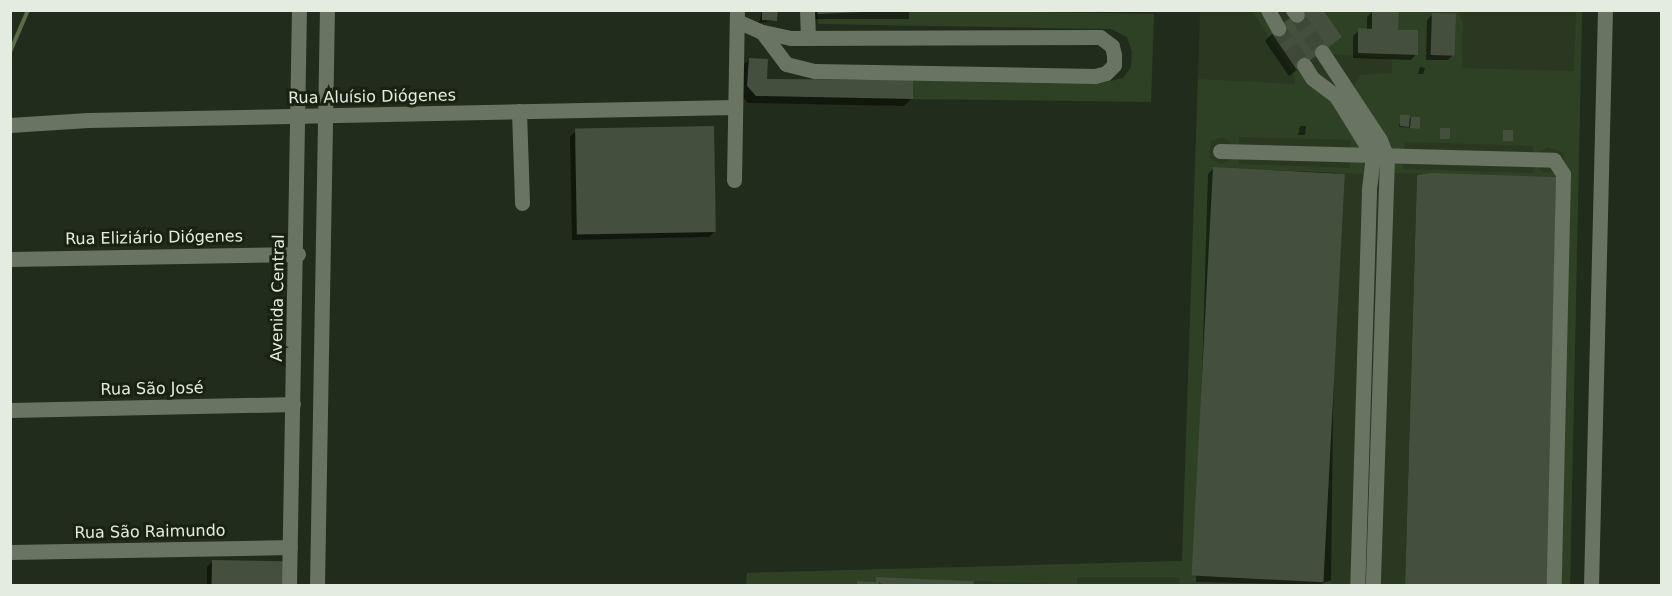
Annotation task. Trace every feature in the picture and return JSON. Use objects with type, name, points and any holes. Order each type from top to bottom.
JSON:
[{"type":"street","name":"Avenida Central","points":[[289,585],[298,254],[299,10]]},
{"type":"street","points":[[317,585],[327,10]]},
{"type":"street","points":[[807,10],[808,35]]},
{"type":"street","points":[[1268,10],[1278,28]]},
{"type":"street","points":[[1591,585],[1605,10]]},
{"type":"street","points":[[737,16],[762,32],[786,64],[815,71],[1095,76],[1106,73],[1114,65],[1112,46],[1100,38],[808,35],[791,38],[762,32]]},
{"type":"street","points":[[734,180],[737,16]]},
{"type":"street","points":[[1322,52],[1381,141],[1373,585]]},
{"type":"street","points":[[1304,65],[1312,78],[1336,96],[1380,157]]},
{"type":"street","name":"Rua Aluísio Diógenes","points":[[10,125],[297,116],[735,107]]},
{"type":"street","points":[[519,111],[522,203]]},
{"type":"street","points":[[1220,151],[1554,160],[1563,174],[1554,585]]},
{"type":"street","points":[[1357,585],[1369,191],[1380,157]]},
{"type":"street","name":"Rua Eliziário Diógenes","points":[[10,259],[298,254]]},
{"type":"street","name":"Rua São José","points":[[10,410],[294,404]]},
{"type":"street","name":"Rua São Raimundo","points":[[10,552],[290,548]]},
{"type":"shaded area","points":[[911,10],[1154,14],[1151,102],[913,99],[913,80],[1102,83],[1123,78],[1131,67],[1132,52],[1127,37],[1111,29],[818,24],[818,14]]},
{"type":"shaded area","points":[[1200,11],[1582,11],[1570,585],[746,586],[747,573],[1182,561]]},
{"type":"shaded area","points":[[1252,11],[1259,11],[1306,82],[1331,99],[1361,148],[1351,150],[1351,140],[1239,137],[1239,146],[1235,146],[1223,137],[1211,141],[1209,158],[1221,164],[1239,155],[1239,164],[1350,168],[1351,159],[1366,161],[1365,174],[1213,167],[1201,576],[1326,580],[1335,585],[1180,586],[1179,577],[1077,577],[1077,585],[877,577],[876,582],[857,581],[857,585],[746,586],[747,573],[1182,561],[1198,79],[1295,84],[1294,75]]},
{"type":"shaded area","points":[[1323,11],[1458,11],[1463,24],[1462,68],[1574,71],[1576,11],[1582,11],[1570,585],[1558,585],[1564,153],[1548,147],[1534,155],[1533,146],[1405,142],[1404,152],[1394,150],[1353,89],[1360,75],[1392,73],[1392,58],[1329,54],[1325,49],[1342,37]]},
{"type":"shaded area","points":[[1403,161],[1403,169],[1533,173],[1536,165],[1543,172],[1556,173],[1556,177],[1395,173],[1393,165]]},
{"type":"building","points":[[762,10],[778,10],[777,21],[762,20]]},
{"type":"building","points":[[816,10],[911,10],[818,14]]},
{"type":"building","points":[[1301,10],[1323,10],[1342,37],[1297,70],[1271,32]]},
{"type":"building","points":[[1372,10],[1399,10],[1398,30],[1418,30],[1418,55],[1358,53],[1358,28],[1372,29]]},
{"type":"building","points":[[1432,13],[1456,14],[1455,56],[1431,55]]},
{"type":"building","points":[[749,58],[768,59],[767,79],[913,80],[913,99],[756,96],[747,86]]},
{"type":"building","points":[[1400,115],[1410,115],[1409,127],[1400,126]]},
{"type":"building","points":[[1411,117],[1420,117],[1420,129],[1410,128]]},
{"type":"building","points":[[714,126],[716,232],[577,234],[575,128]]},
{"type":"building","points":[[1440,128],[1450,128],[1450,139],[1440,139]]},
{"type":"building","points":[[1503,130],[1513,130],[1513,141],[1503,141]]},
{"type":"building","points":[[1213,167],[1345,174],[1323,582],[1192,575]]},
{"type":"building","points":[[1431,173],[1556,177],[1548,586],[1405,586],[1417,175]]},
{"type":"building","points":[[212,560],[283,561],[283,586],[212,586]]},
{"type":"building","points":[[876,577],[974,581],[973,586],[884,586],[879,582],[879,586],[857,586],[857,581],[876,582]]},
{"type":"waterway","points":[[10,52],[28,10]]},
{"type":"tunnel","points":[[1297,15],[1322,52]]},
{"type":"tunnel","points":[[1278,28],[1304,65]]}]
